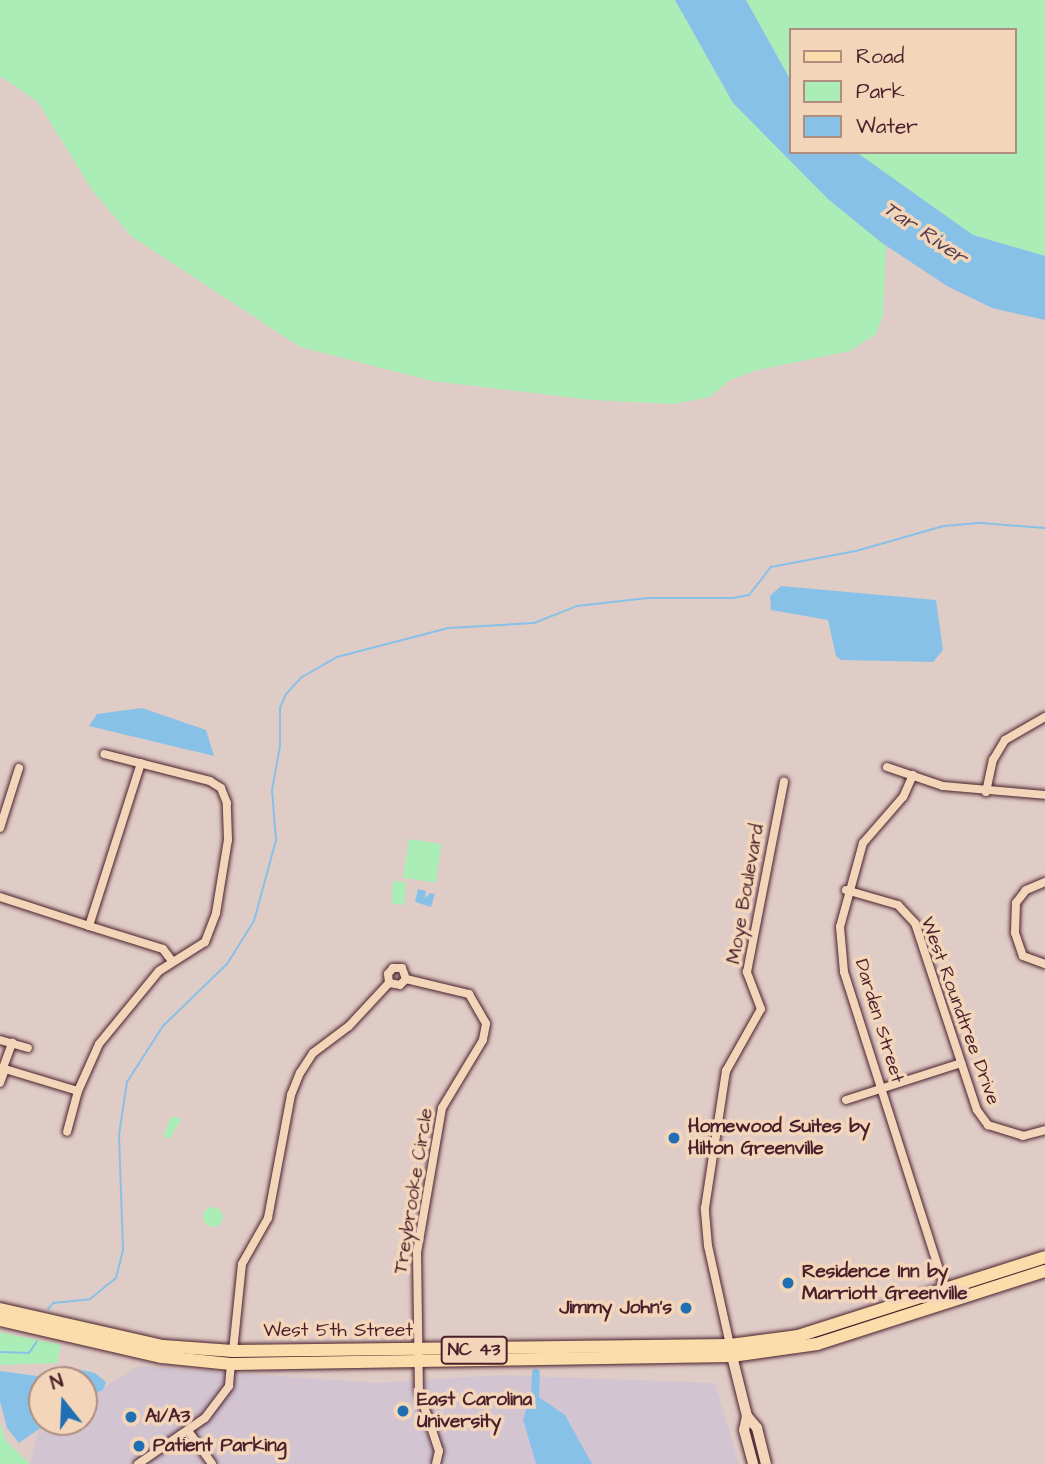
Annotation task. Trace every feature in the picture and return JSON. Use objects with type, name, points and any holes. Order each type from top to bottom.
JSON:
[{"type":"main road","name":"West 5th Street","points":[[731,1351],[798,1336],[1045,1258]]},
{"type":"main road","points":[[961,1296],[972,1287],[1045,1258]]},
{"type":"main road","name":"West 5th Street","points":[[0,1320],[162,1357],[417,1357],[731,1351],[817,1344],[1045,1271]]},
{"type":"main road","name":"West 5th Street","points":[[0,1309],[163,1346],[232,1357]]},
{"type":"street","points":[[986,792],[993,760],[1005,740],[1045,717]]},
{"type":"street","points":[[67,1132],[78,1091],[99,1044],[172,961],[205,942],[216,913],[230,820],[221,788],[210,781],[104,754]]},
{"type":"street","points":[[89,926],[141,763]]},
{"type":"street","points":[[887,766],[913,775],[986,792],[1045,795]]},
{"type":"street","points":[[0,828],[19,768]]},
{"type":"street","name":"Darden Street","points":[[913,775],[903,797],[863,843],[846,890],[840,927],[844,972],[945,1288]]},
{"type":"street","name":"Moye Boulevard","points":[[753,1464],[744,1430],[747,1416],[708,1246],[705,1208],[726,1071],[761,1009],[747,972],[784,782]]},
{"type":"street","points":[[1045,882],[1026,890],[1016,903],[1015,933],[1023,956],[1045,964]]},
{"type":"street","name":"West Roundtree Drive","points":[[846,890],[898,905],[915,923],[977,1110],[989,1125],[1023,1136],[1045,1129]]},
{"type":"street","points":[[0,897],[163,949],[172,961]]},
{"type":"street","name":"Treybrooke Circle","points":[[390,983],[387,974],[393,968],[402,968],[406,979]]},
{"type":"street","name":"Treybrooke Circle","points":[[390,983],[400,985],[406,979]]},
{"type":"street","name":"Treybrooke Circle","points":[[406,979],[466,992],[478,1004],[486,1024],[484,1041],[442,1108],[417,1252],[419,1391],[439,1451],[436,1464]]},
{"type":"street","name":"Treybrooke Circle","points":[[138,1464],[189,1432],[229,1387],[242,1264],[268,1218],[291,1095],[300,1073],[313,1053],[349,1026],[390,983]]},
{"type":"street","points":[[0,1040],[28,1048]]},
{"type":"street","points":[[0,1083],[2,1068],[12,1043]]},
{"type":"street","points":[[846,1100],[961,1063]]},
{"type":"street","points":[[2,1068],[78,1091]]},
{"type":"street","name":"Moye Boulevard","points":[[747,1416],[757,1428],[766,1464]]},
{"type":"street","points":[[189,1432],[212,1464]]},
{"type":"shaded area","name":"East Carolina University","points":[[139,1366],[377,1383],[500,1375],[715,1383],[739,1464],[30,1464],[37,1436],[98,1436],[98,1391]]},
{"type":"green space","points":[[0,0],[675,0],[733,103],[828,199],[886,246],[883,316],[876,334],[850,351],[754,371],[730,380],[710,397],[673,404],[592,400],[432,381],[300,347],[131,236],[92,190],[38,102],[0,76]]},
{"type":"green space","points":[[746,0],[1045,0],[1045,256],[973,235],[859,154],[1017,154],[1017,28],[790,28],[790,79]]},
{"type":"green space","points":[[409,839],[442,844],[435,883],[403,878]]},
{"type":"green space","points":[[393,881],[406,882],[404,905],[391,904]]},
{"type":"green space","points":[[172,1116],[181,1119],[170,1139],[163,1136]]},
{"type":"green space","points":[[213,1207],[220,1210],[223,1217],[220,1224],[213,1227],[206,1224],[203,1217],[206,1210]]},
{"type":"green space","points":[[0,1332],[61,1345],[57,1363],[0,1365]]},
{"type":"green space","points":[[0,1422],[6,1441],[30,1464],[0,1464]]},
{"type":"water","name":"Tar River","points":[[675,0],[746,0],[790,79],[790,154],[859,154],[973,235],[1045,256],[1045,320],[992,308],[947,286],[882,243],[828,199],[733,103]]},
{"type":"water","points":[[781,586],[936,600],[943,650],[933,662],[841,660],[836,656],[828,620],[771,610],[770,596]]},
{"type":"water","points":[[142,708],[206,730],[214,756],[89,726],[97,714]]},
{"type":"water","points":[[418,889],[426,891],[425,898],[430,893],[435,894],[431,907],[415,902]]},
{"type":"water","points":[[0,1371],[28,1375],[29,1436],[19,1443],[7,1428],[0,1401]]},
{"type":"water","points":[[98,1375],[106,1382],[103,1390],[98,1392]]},
{"type":"water","points":[[530,1398],[540,1398],[565,1415],[592,1464],[536,1464],[523,1419]]},
{"type":"waterway","points":[[48,1309],[53,1303],[90,1299],[116,1278],[123,1249],[119,1135],[127,1082],[163,1026],[227,964],[254,921],[276,840],[272,790],[280,746],[280,708],[286,694],[302,677],[337,657],[448,628],[534,623],[577,606],[648,598],[733,598],[749,595],[771,567],[856,551],[944,526],[981,523],[1045,528]]},
{"type":"waterway","points":[[0,1352],[29,1353],[37,1341]]},
{"type":"waterway","points":[[535,1398],[536,1373]]},
{"type":"place","name":"Homewood Suites by Hilton Greenville","points":[[674,1138]]},
{"type":"place","name":"Residence Inn by Marriott Greenville","points":[[788,1283]]},
{"type":"place","name":"Jimmy John's","points":[[686,1308]]},
{"type":"place","name":"East Carolina University","points":[[403,1411]]},
{"type":"place","name":"A1/A3","points":[[131,1417]]},
{"type":"place","name":"Patient Parking","points":[[139,1446]]}]
